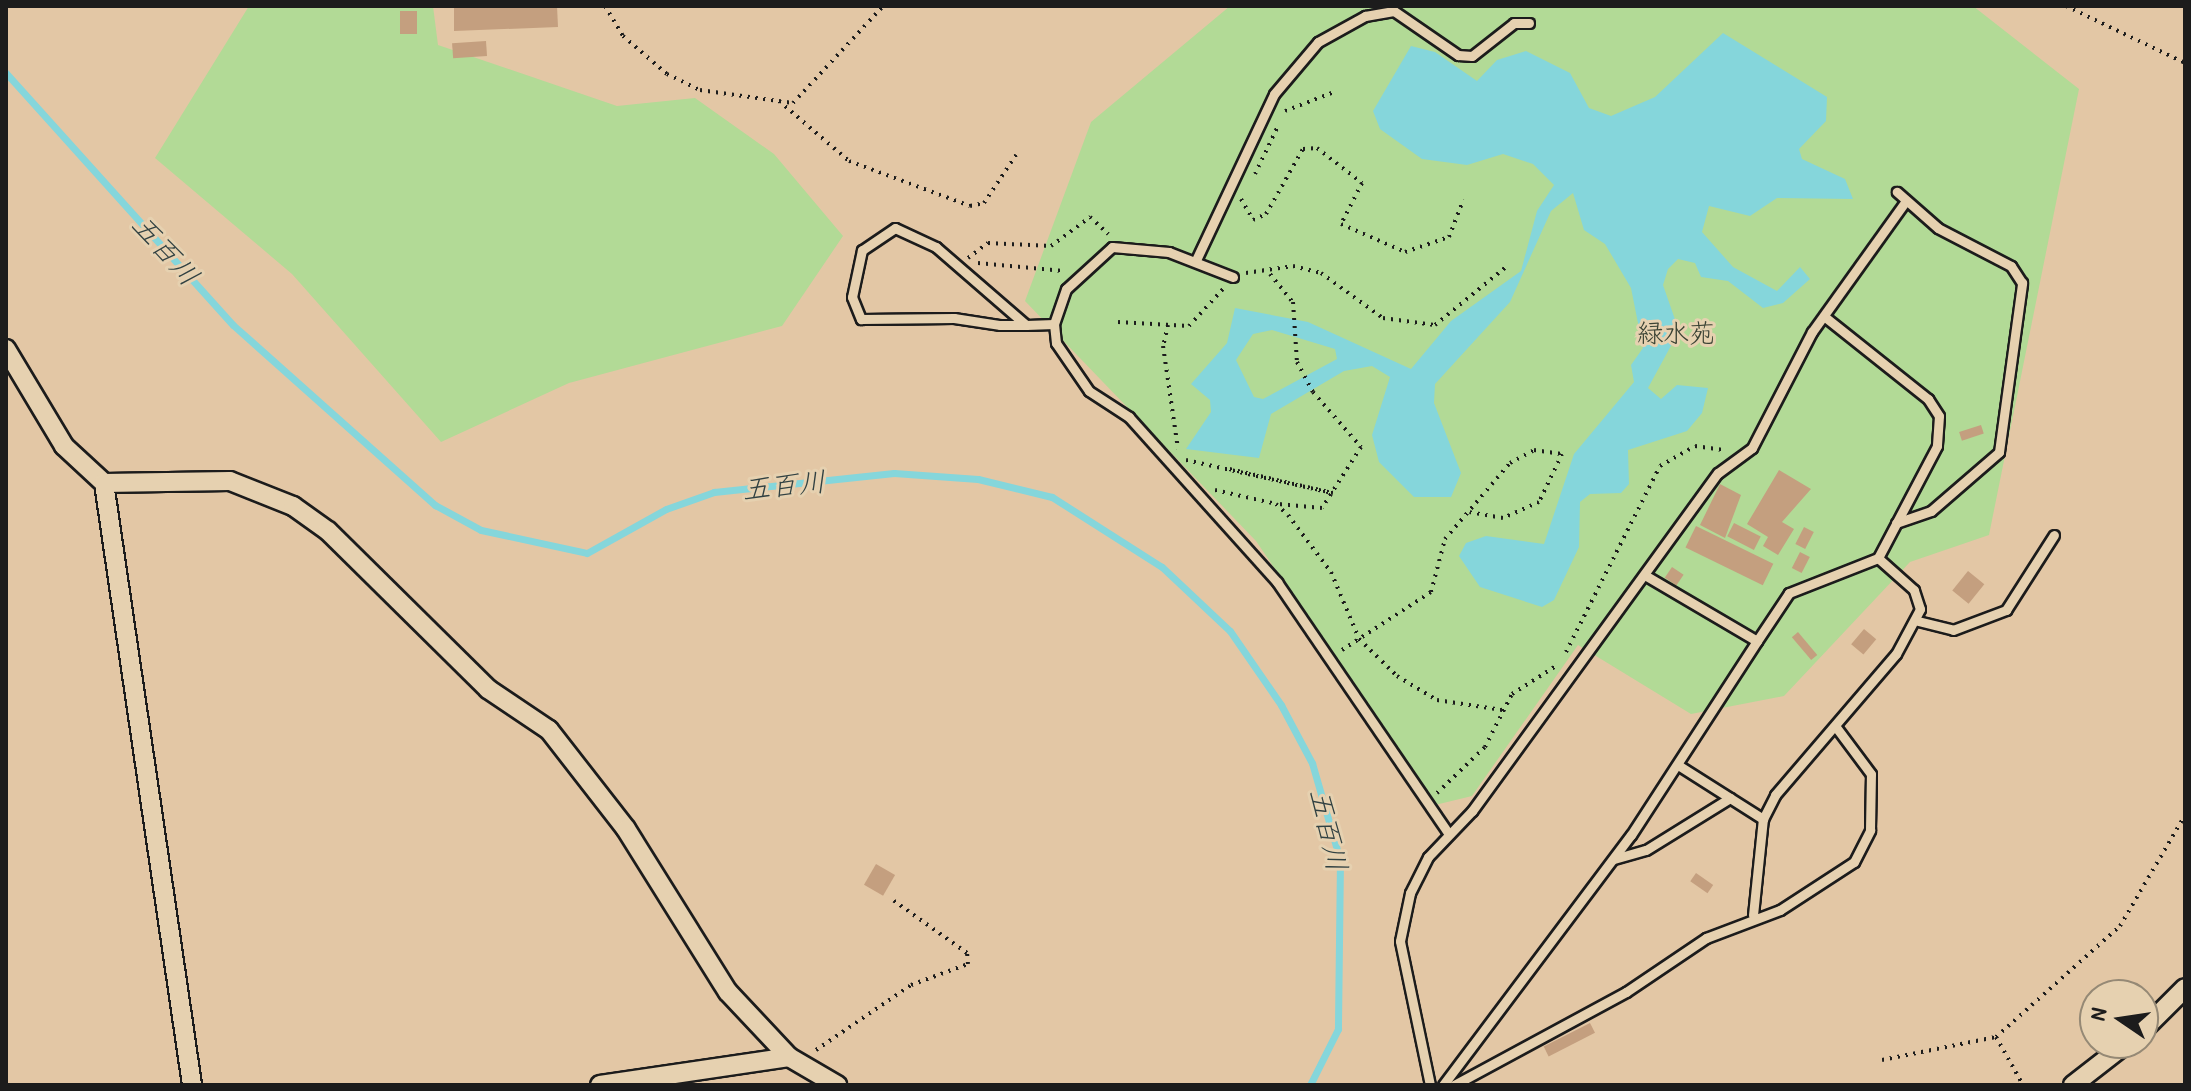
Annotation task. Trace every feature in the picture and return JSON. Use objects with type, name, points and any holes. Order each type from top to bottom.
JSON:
[{"type":"street","points":[[6,349],[64,446],[104,483],[192,1085]]},
{"type":"street","points":[[104,483],[230,481],[293,506],[328,531],[488,689],[549,730],[626,829],[728,992],[789,1057],[837,1085]]},
{"type":"street","points":[[2159,1014],[2185,988]]},
{"type":"street","points":[[600,1085],[789,1057]]},
{"type":"street","points":[[2073,1085],[2106,1059]]},
{"type":"lane","points":[[1196,260],[1274,94],[1318,42],[1365,16],[1394,11],[1458,55],[1472,56],[1514,23],[1529,23]]},
{"type":"lane","points":[[1896,523],[1931,511],[1999,452],[2022,283],[2011,266],[1905,202],[1897,192]]},
{"type":"lane","points":[[1430,1085],[1400,941],[1410,893],[1428,857],[1449,834],[1734,459],[1752,448],[1825,317],[1905,202]]},
{"type":"lane","points":[[1026,325],[962,265],[895,228],[883,233],[862,250],[855,315],[1026,325],[1054,324]]},
{"type":"lane","points":[[1233,277],[1196,260],[1118,246],[1078,270],[1054,324],[1074,375],[1129,417],[1172,471],[1277,582],[1449,834]]},
{"type":"lane","points":[[1443,1085],[1613,859],[1789,593],[1878,558],[1937,446],[1939,416],[1928,399],[1825,317]]},
{"type":"lane","points":[[1918,621],[1953,630],[2006,610],[2054,535]]},
{"type":"lane","points":[[1753,915],[1763,819],[1775,795],[1836,727],[1918,621],[1914,590],[1878,558]]},
{"type":"lane","points":[[1646,576],[1757,641]]},
{"type":"lane","points":[[1454,1085],[1753,915],[1780,910],[1861,853],[1873,813],[1871,774],[1836,727]]},
{"type":"lane","points":[[1678,765],[1763,819]]},
{"type":"lane","points":[[1613,859],[1646,850],[1730,798]]},
{"type":"path","points":[[605,6],[623,36],[667,74],[700,90],[793,103],[808,91],[883,6]]},
{"type":"path","points":[[2066,6],[2185,63]]},
{"type":"path","points":[[1334,92],[1283,112],[1269,158],[1241,198],[1253,220],[1279,198],[1303,149],[1317,148],[1339,172],[1358,177],[1341,224],[1367,232],[1382,247],[1405,252],[1449,237],[1463,200]]},
{"type":"path","points":[[779,101],[849,161],[970,206],[984,203],[1016,155]]},
{"type":"path","points":[[962,265],[988,243],[1051,246],[1090,217],[1118,246]]},
{"type":"path","points":[[962,265],[1015,272],[1078,270]]},
{"type":"path","points":[[1118,322],[1189,326],[1203,316],[1233,277],[1269,274],[1293,266],[1321,273],[1383,318],[1435,325],[1507,266]]},
{"type":"path","points":[[1187,485],[1315,512],[1333,493],[1361,447],[1313,392],[1297,362],[1293,302],[1269,274]]},
{"type":"path","points":[[1168,325],[1163,346],[1180,443],[1172,471]]},
{"type":"path","points":[[1426,802],[1485,747],[1512,694],[1562,659],[1660,466],[1708,444],[1734,459]]},
{"type":"path","points":[[1330,659],[1431,592],[1438,550],[1470,512],[1524,452],[1562,454],[1539,502],[1503,518],[1470,512]]},
{"type":"path","points":[[1172,471],[1186,460],[1333,493]]},
{"type":"path","points":[[1276,504],[1331,572],[1359,639],[1397,676],[1437,700],[1502,710]]},
{"type":"path","points":[[1882,1060],[1996,1037],[2120,926],[2185,815]]},
{"type":"path","points":[[789,1057],[806,1057],[911,985],[968,964],[967,953],[894,901]]},
{"type":"path","points":[[1996,1037],[2023,1085]]},
{"type":"green space","points":[[249,6],[433,6],[438,45],[617,106],[695,98],[774,154],[843,236],[782,326],[569,383],[441,442],[292,274],[155,158]]},
{"type":"green space","name":"緑水苑","points":[[1230,6],[1973,6],[2079,89],[1989,535],[1910,562],[1784,696],[1691,714],[1578,645],[1472,796],[1435,805],[1256,541],[1025,301],[1091,122]]},
{"type":"water","points":[[1723,33],[1827,97],[1826,121],[1799,149],[1802,159],[1845,179],[1853,199],[1777,198],[1750,216],[1709,206],[1702,232],[1733,267],[1777,291],[1800,267],[1810,279],[1783,303],[1763,308],[1728,281],[1701,277],[1695,263],[1678,259],[1668,269],[1663,285],[1679,331],[1648,388],[1661,399],[1677,385],[1708,388],[1702,413],[1687,431],[1628,450],[1629,484],[1621,493],[1590,494],[1580,502],[1579,547],[1554,600],[1542,607],[1480,587],[1459,556],[1466,543],[1486,536],[1544,544],[1574,454],[1634,382],[1631,365],[1643,348],[1631,288],[1605,244],[1584,230],[1573,193],[1551,211],[1510,302],[1435,384],[1434,403],[1461,473],[1451,497],[1414,497],[1379,462],[1372,435],[1390,377],[1372,366],[1344,371],[1271,414],[1259,458],[1186,449],[1211,412],[1210,400],[1191,384],[1227,343],[1235,308],[1308,322],[1411,369],[1451,321],[1521,271],[1537,211],[1554,185],[1533,164],[1503,154],[1467,165],[1422,159],[1380,129],[1373,111],[1411,46],[1435,52],[1477,81],[1497,60],[1526,51],[1570,73],[1589,108],[1611,116],[1655,97]],"holes":[[[1272,330],[1335,349],[1337,359],[1263,399],[1254,397],[1236,360],[1253,334]]]},
{"type":"building","points":[[454,6],[557,6],[558,27],[454,31]]},
{"type":"building","points":[[400,11],[417,11],[417,34],[400,34]]},
{"type":"building","points":[[486,41],[487,56],[453,58],[452,43]]},
{"type":"building","points":[[1981,425],[1984,434],[1962,441],[1959,432]]},
{"type":"building","points":[[1779,470],[1811,489],[1782,522],[1794,529],[1778,555],[1763,546],[1768,537],[1747,524]]},
{"type":"building","points":[[1720,484],[1741,495],[1725,538],[1700,525]]},
{"type":"building","points":[[1734,523],[1761,537],[1754,550],[1727,536]]},
{"type":"building","points":[[1696,526],[1773,564],[1763,585],[1685,548]]},
{"type":"building","points":[[1804,527],[1814,532],[1805,549],[1795,544]]},
{"type":"building","points":[[1800,552],[1810,557],[1802,573],[1792,568]]},
{"type":"building","points":[[1672,567],[1684,575],[1676,586],[1665,578]]},
{"type":"building","points":[[1968,571],[1984,584],[1969,604],[1952,590]]},
{"type":"building","points":[[1864,629],[1876,639],[1863,655],[1851,644]]},
{"type":"building","points":[[1798,632],[1817,655],[1811,660],[1792,637]]},
{"type":"building","points":[[876,864],[895,875],[883,896],[864,885]]},
{"type":"building","points":[[1696,873],[1713,885],[1707,893],[1690,881]]},
{"type":"building","points":[[1590,1023],[1595,1033],[1549,1056],[1544,1047]]},
{"type":"waterway","name":"五百川","points":[[6,73],[233,325],[435,505],[481,530],[587,553],[666,509],[714,492],[894,473],[978,479],[1052,497],[1162,567],[1230,631],[1281,705],[1312,763],[1340,860],[1338,1029],[1310,1085]]}]
